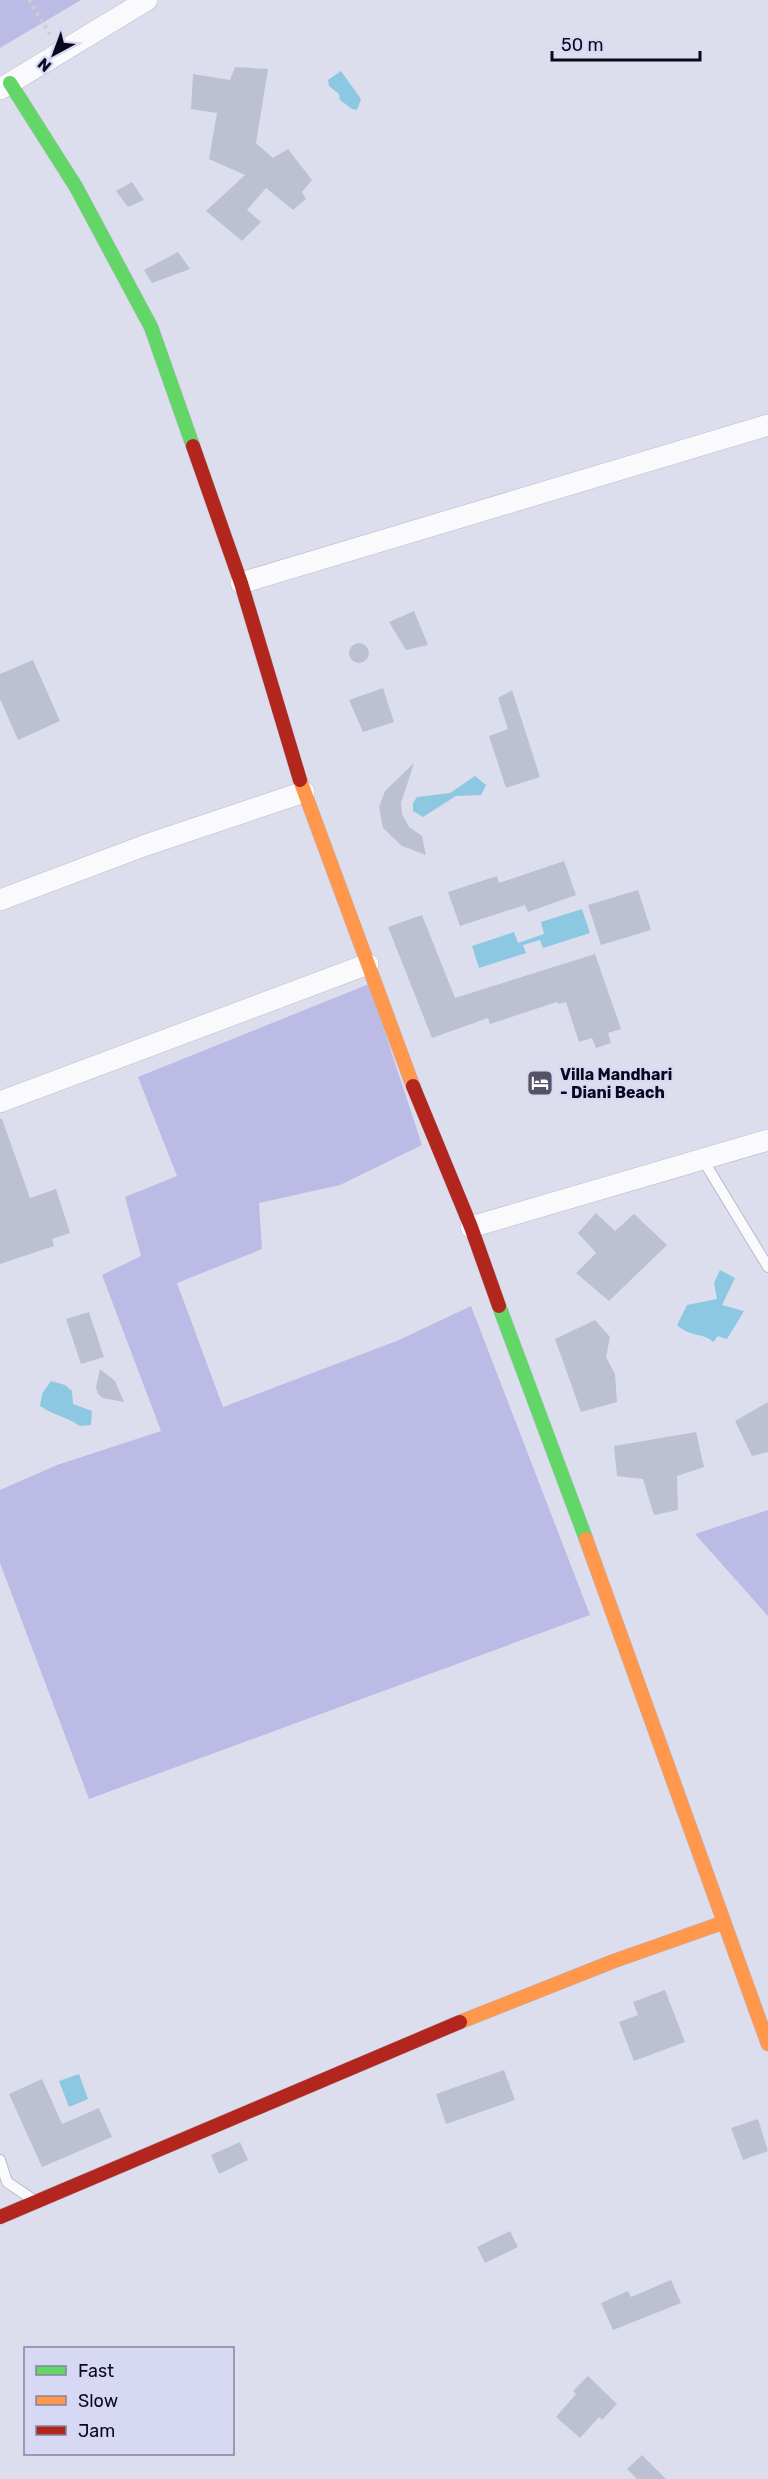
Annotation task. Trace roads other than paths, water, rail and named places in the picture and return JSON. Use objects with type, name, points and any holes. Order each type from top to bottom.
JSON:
[{"type":"street","points":[[147,0],[5,86],[76,187],[151,327],[241,583],[304,792],[415,1091],[471,1227],[528,1390],[598,1569],[722,1923],[768,2044]]},
{"type":"street","points":[[241,583],[768,425]]},
{"type":"street","points":[[0,900],[135,849],[304,792]]},
{"type":"street","points":[[0,1102],[368,964]]},
{"type":"street","points":[[471,1227],[768,1140]]},
{"type":"street","points":[[0,2217],[433,2033],[614,1961],[722,1923]]},
{"type":"lane","points":[[703,1160],[768,1267]]},
{"type":"lane","points":[[0,2160],[7,2182],[37,2203]]},
{"type":"place","name":"Villa Mandhari - Diani Beach","points":[[540,1083]]}]
